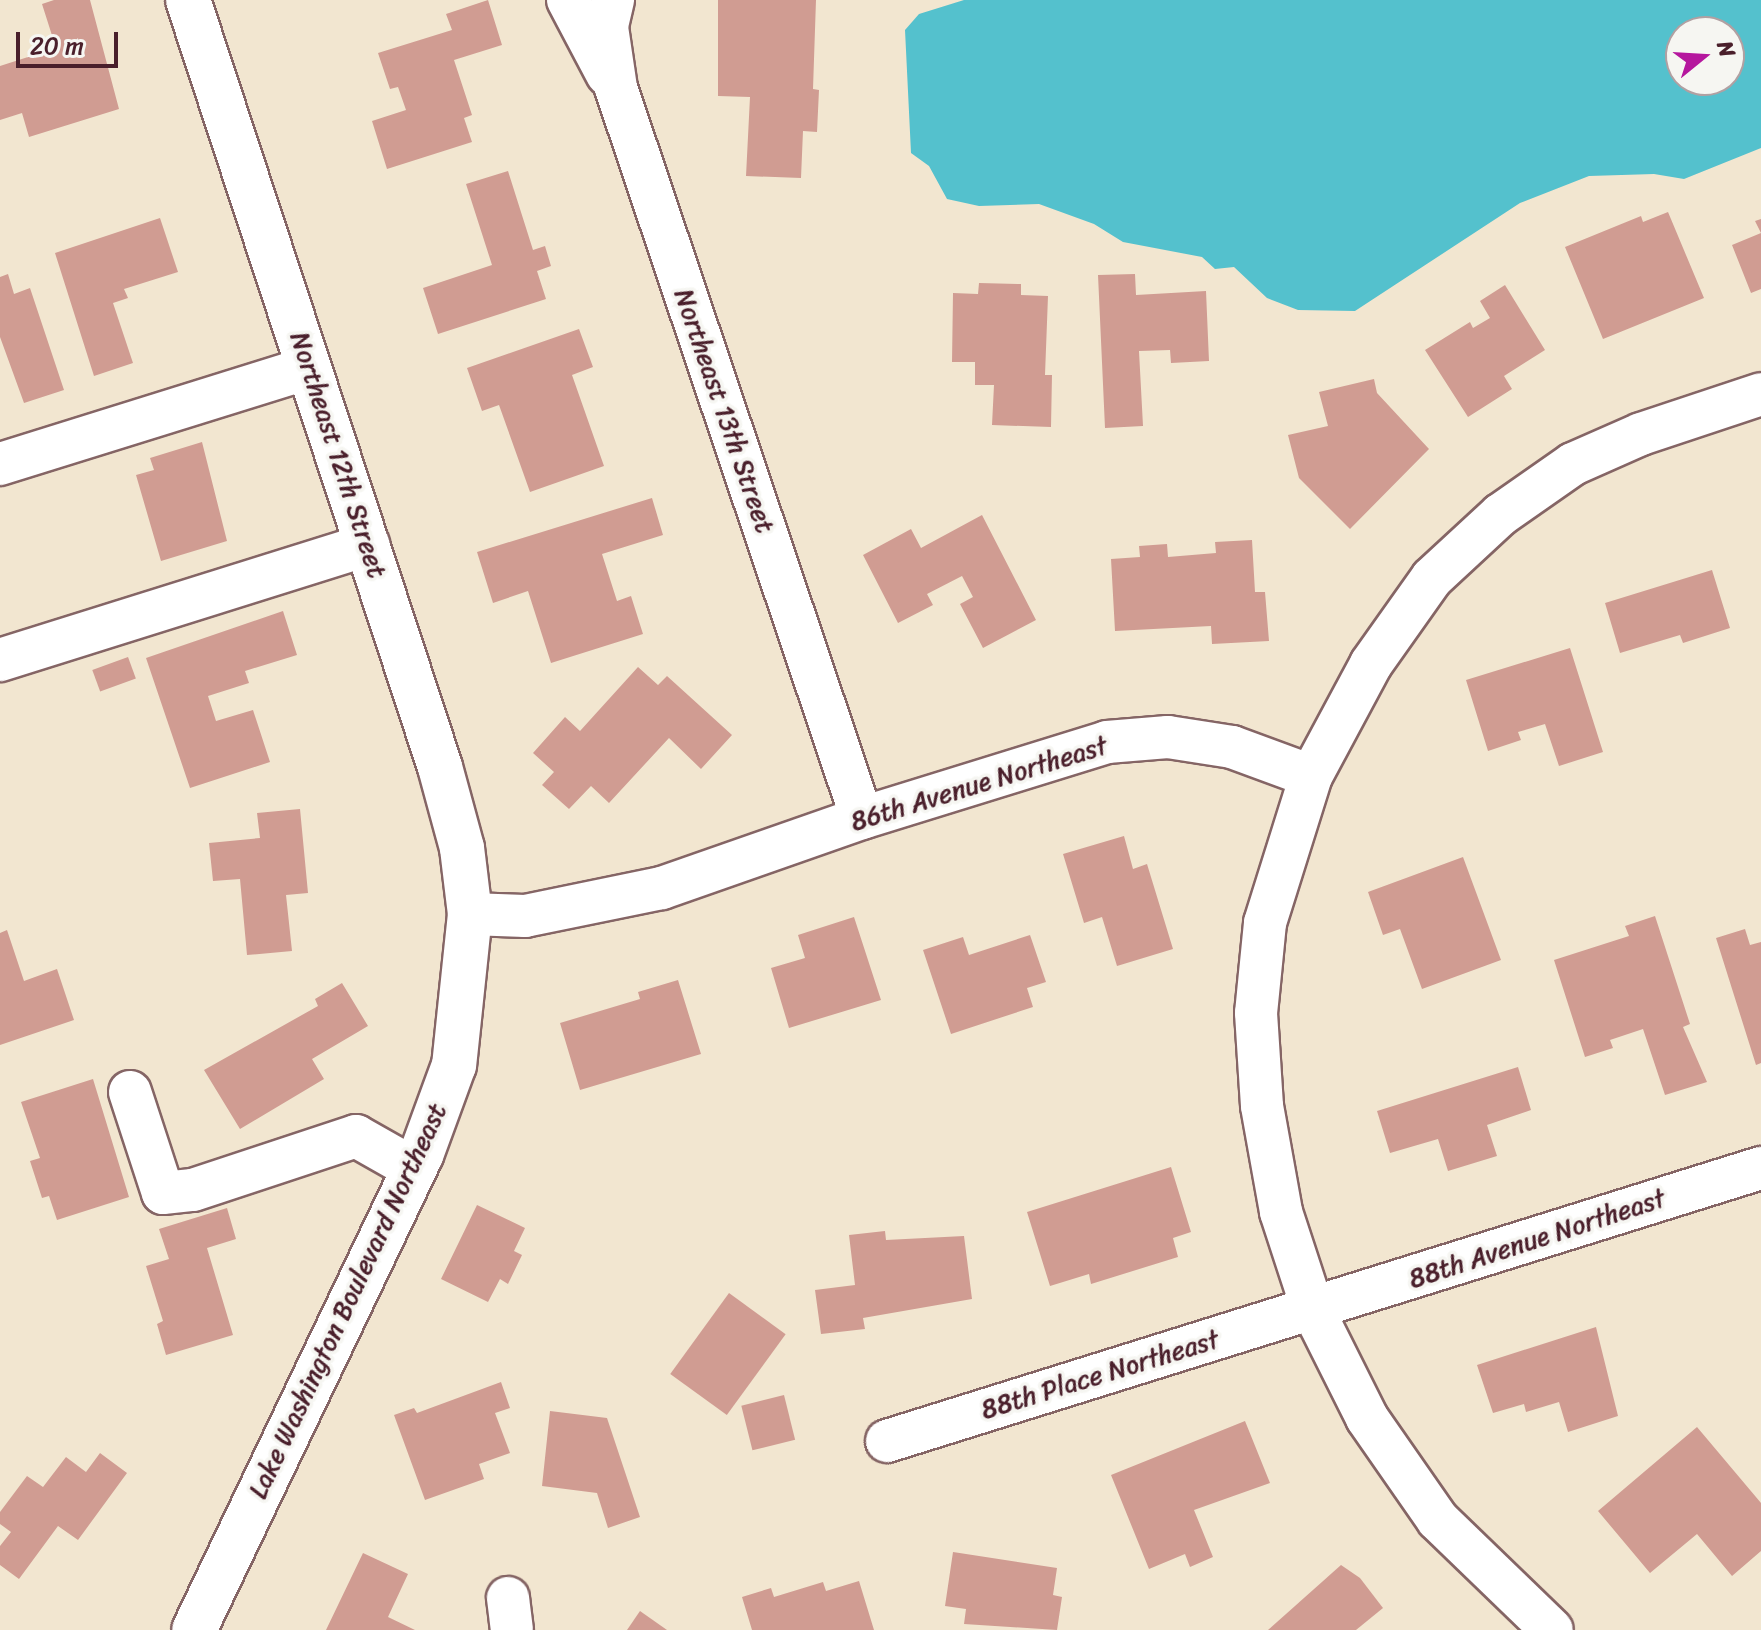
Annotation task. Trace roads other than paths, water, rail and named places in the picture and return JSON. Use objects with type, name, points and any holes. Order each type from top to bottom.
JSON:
[{"type":"main road","name":"Northeast 12th Street","points":[[188,0],[440,767],[462,848],[470,914]]},
{"type":"main road","name":"Lake Washington Boulevard Northeast","points":[[194,1630],[414,1169],[454,1065],[470,914]]},
{"type":"street","points":[[568,0],[616,88]]},
{"type":"street","name":"Northeast 13th Street","points":[[613,0],[607,27],[616,88],[862,818]]},
{"type":"street","points":[[0,464],[309,368]]},
{"type":"street","points":[[1552,1630],[1438,1520],[1367,1418],[1313,1310],[1281,1212],[1262,1106],[1256,1013],[1265,923],[1311,776],[1371,664],[1425,588],[1500,515],[1573,464],[1641,434],[1761,394]]},
{"type":"street","points":[[0,660],[368,545]]},
{"type":"street","name":"86th Avenue Northeast","points":[[470,914],[525,916],[662,888],[862,818],[1107,742],[1168,737],[1232,747],[1311,776]]},
{"type":"street","points":[[130,1092],[163,1193],[193,1190],[356,1136],[414,1169]]},
{"type":"street","name":"88th Avenue Northeast","points":[[1313,1310],[1761,1168]]},
{"type":"street","name":"88th Place Northeast","points":[[887,1441],[1313,1310]]},
{"type":"water","points":[[964,0],[1761,0],[1761,148],[1684,179],[1654,174],[1589,176],[1520,203],[1355,311],[1298,310],[1267,298],[1234,267],[1215,269],[1202,257],[1123,242],[1094,224],[1039,204],[979,206],[947,199],[929,166],[911,153],[905,30],[919,14]]}]
